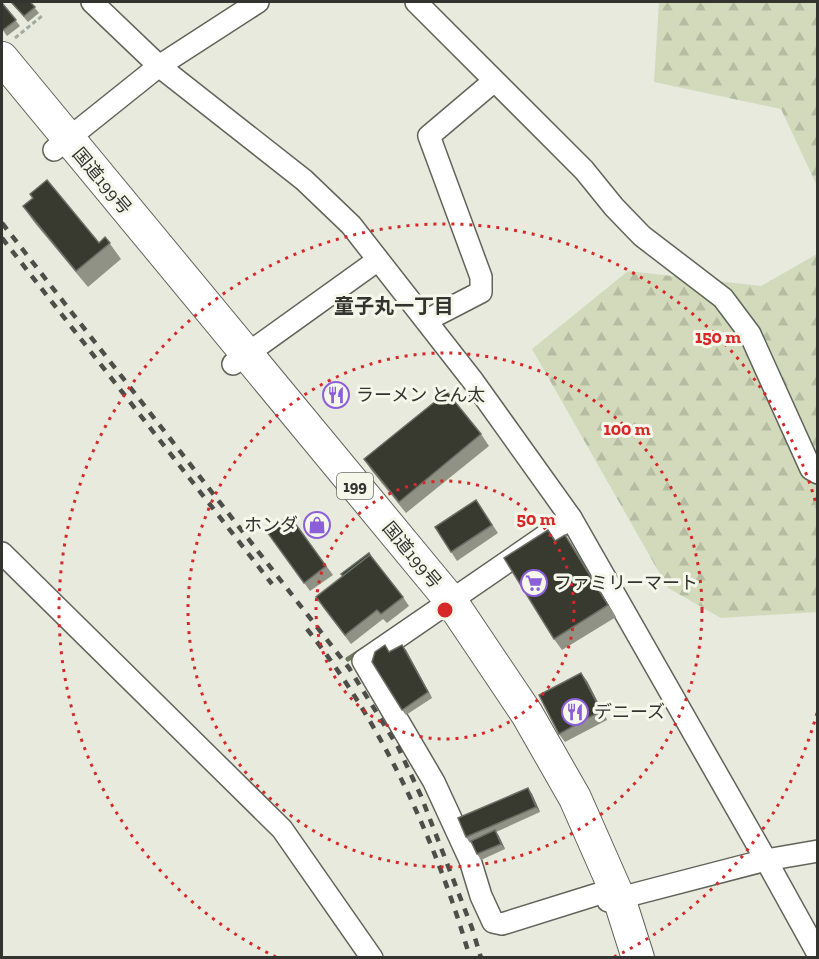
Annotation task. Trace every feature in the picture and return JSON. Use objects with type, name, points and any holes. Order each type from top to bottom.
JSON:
[{"type":"highway","name":"国道199号","points":[[7,50],[61,145]]},
{"type":"highway","name":"国道199号","points":[[2,86],[61,145],[444,606],[522,736],[638,957]]},
{"type":"highway","name":"国道199号","points":[[606,898],[621,957]]},
{"type":"street","points":[[92,2],[159,66],[304,180],[351,225],[427,320],[571,518],[816,948]]},
{"type":"street","points":[[61,145],[159,66],[258,2]]},
{"type":"street","points":[[416,2],[584,170],[614,207],[642,236],[723,298],[750,334],[801,449],[811,469],[818,473]]},
{"type":"street","points":[[427,320],[481,292],[481,277],[429,136],[494,81]]},
{"type":"street","points":[[240,360],[378,260]]},
{"type":"street","points":[[571,518],[363,661],[434,782],[470,860],[481,896],[493,922],[502,924],[766,860],[818,851]]},
{"type":"street","points":[[2,553],[282,829],[372,957]]},
{"type":"path","points":[[7,50],[42,16]]},
{"type":"green space","points":[[659,2],[817,2],[817,186],[781,109],[654,82]]},
{"type":"green space","points":[[817,254],[817,612],[721,618],[668,588],[532,349],[628,271],[761,286]]},
{"type":"building","points":[[11,2],[30,2],[35,7],[24,16]]},
{"type":"building","points":[[2,3],[16,20],[3,30],[2,28]]},
{"type":"building","points":[[47,180],[99,243],[105,237],[110,243],[76,271],[23,206],[33,198],[30,194]]},
{"type":"building","points":[[447,392],[481,434],[399,502],[364,459]]},
{"type":"building","points":[[476,500],[492,525],[451,552],[435,527]]},
{"type":"building","points":[[289,515],[326,566],[304,583],[267,532]]},
{"type":"building","points":[[548,530],[555,541],[565,535],[608,605],[554,639],[504,558]]},
{"type":"building","points":[[369,553],[370,555],[343,576],[341,574]]},
{"type":"building","points":[[370,555],[403,597],[381,614],[377,610],[345,635],[316,597]]},
{"type":"building","points":[[385,645],[389,652],[402,645],[428,692],[402,710],[372,662],[375,652]]},
{"type":"building","points":[[581,673],[601,711],[559,734],[539,695]]},
{"type":"building","points":[[528,788],[536,807],[466,837],[458,818]]},
{"type":"building","points":[[495,830],[501,844],[477,854],[471,841]]},
{"type":"waterway","points":[[348,659],[362,650]]},
{"type":"railway","points":[[2,223],[349,668],[398,747],[421,796],[472,928],[481,958]]},
{"type":"railway","points":[[2,238],[272,584]]},
{"type":"railway","points":[[307,629],[360,704],[404,785],[441,870],[470,958]]},
{"type":"place","name":"ラーメン とん太","points":[[336,395]]},
{"type":"place","name":"ホンダ","points":[[317,525]]},
{"type":"place","name":"ファミリーマート","points":[[534,583]]},
{"type":"place","name":"デニーズ","points":[[575,712]]},
{"type":"district","name":"童子丸一丁目","points":[[394,306]]}]
